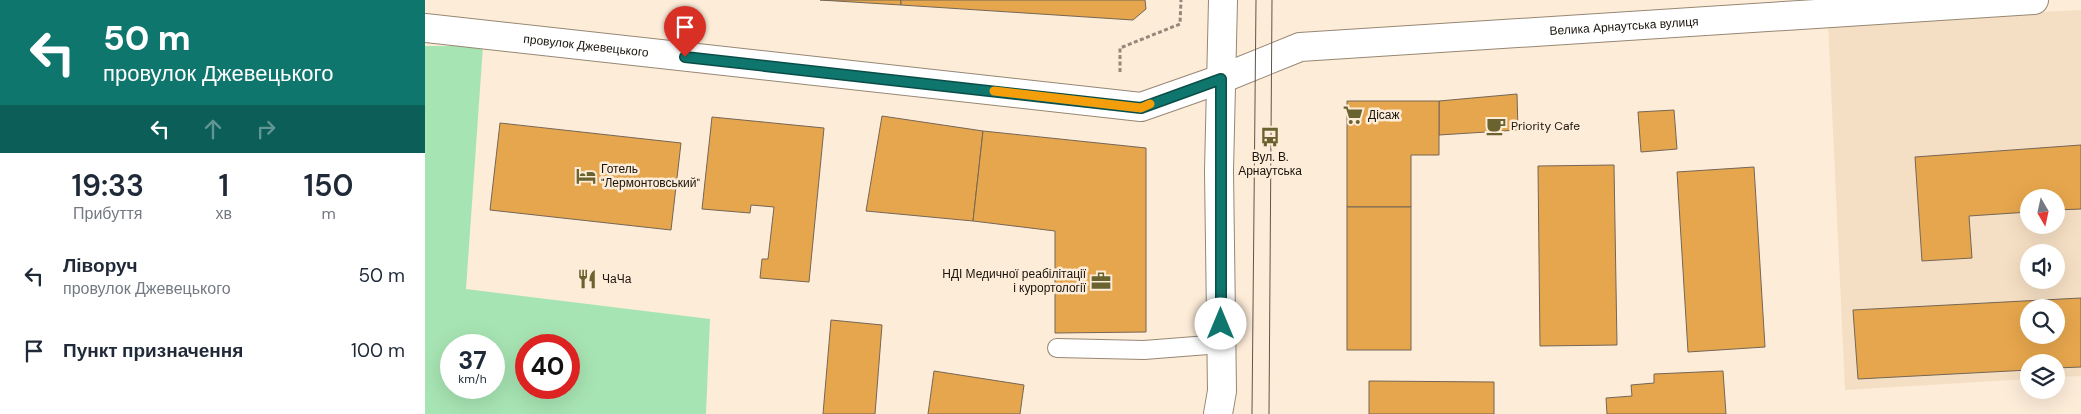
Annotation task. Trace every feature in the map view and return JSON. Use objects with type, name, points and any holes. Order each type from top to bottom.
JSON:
[{"type":"street","points":[[1217,414],[1222,391],[1219,162],[1223,0]]},
{"type":"street","name":"Велика Арнаутська вулиця","points":[[1221,79],[1300,46],[2034,0]]},
{"type":"street","name":"провулок Джевецького","points":[[425,28],[1141,108],[1221,79]]},
{"type":"lane","points":[[1057,348],[1144,350],[1221,344]]},
{"type":"path","points":[[1120,105],[1120,48],[1180,24],[1181,0]]},
{"type":"shaded area","points":[[2081,10],[2081,376],[2065,377],[2065,354],[2020,354],[2020,380],[1845,390],[1828,23]]},
{"type":"green space","points":[[425,46],[483,46],[466,289],[710,319],[706,414],[425,414]]},
{"type":"building","points":[[820,0],[901,0],[901,5]]},
{"type":"building","points":[[901,0],[1145,0],[1146,9],[1133,20],[901,5]]},
{"type":"building","points":[[1517,94],[1518,130],[1439,135],[1439,101]]},
{"type":"building","points":[[1347,101],[1439,101],[1439,155],[1411,155],[1411,207],[1347,207]]},
{"type":"building","points":[[1674,110],[1677,149],[1641,152],[1638,112]]},
{"type":"building","points":[[882,116],[983,131],[973,221],[866,211]]},
{"type":"building","points":[[712,117],[824,128],[809,282],[760,278],[762,259],[768,259],[774,207],[751,205],[750,213],[702,209]]},
{"type":"building","name":"Готель \"Лермонтовський\"","points":[[500,123],[681,143],[671,230],[490,210]]},
{"type":"building","name":"НДІ Медичної реабілітації і курортології","points":[[983,131],[1146,148],[1146,332],[1055,333],[1055,231],[973,221]]},
{"type":"building","points":[[2081,145],[2081,209],[2065,210],[2065,189],[2020,189],[2020,213],[1969,216],[1972,258],[1922,261],[1915,157]]},
{"type":"building","points":[[1614,165],[1617,345],[1540,346],[1538,166]]},
{"type":"building","points":[[1754,167],[1765,347],[1688,352],[1677,172]]},
{"type":"building","points":[[1347,207],[1411,207],[1411,350],[1347,350]]},
{"type":"building","points":[[2081,298],[2081,367],[2065,368],[2065,354],[2020,354],[2020,370],[1858,379],[1853,310],[2020,301],[2020,344],[2065,344],[2065,299],[2062,299]]},
{"type":"building","points":[[831,320],[882,325],[875,414],[823,414]]},
{"type":"building","points":[[934,371],[1024,385],[1020,414],[928,414]]},
{"type":"building","points":[[1723,371],[1726,414],[1607,414],[1606,398],[1632,396],[1631,385],[1654,383],[1654,374]]},
{"type":"building","points":[[1369,381],[1494,382],[1494,414],[1369,414]]},
{"type":"tram line","points":[[1252,414],[1256,0]]},
{"type":"tram line","points":[[1269,414],[1272,0]]},
{"type":"slow traffic","points":[[994,91],[1141,108],[1150,104]]},
{"type":"place","name":"Дісаж","points":[[1353,115]]},
{"type":"place","name":"Priority Cafe","points":[[1496,126]]},
{"type":"place","name":"Вул. В. Арнаутська","points":[[1270,137]]},
{"type":"place","name":"Готель \"Лермонтовський\"","points":[[586,176]]},
{"type":"place","name":"ЧаЧа","points":[[587,279]]},
{"type":"place","name":"НДІ Медичної реабілітації і курортології","points":[[1101,281]]},
{"type":"route","points":[[685,57],[1141,108],[1221,79],[1219,170],[1221,324]]}]
